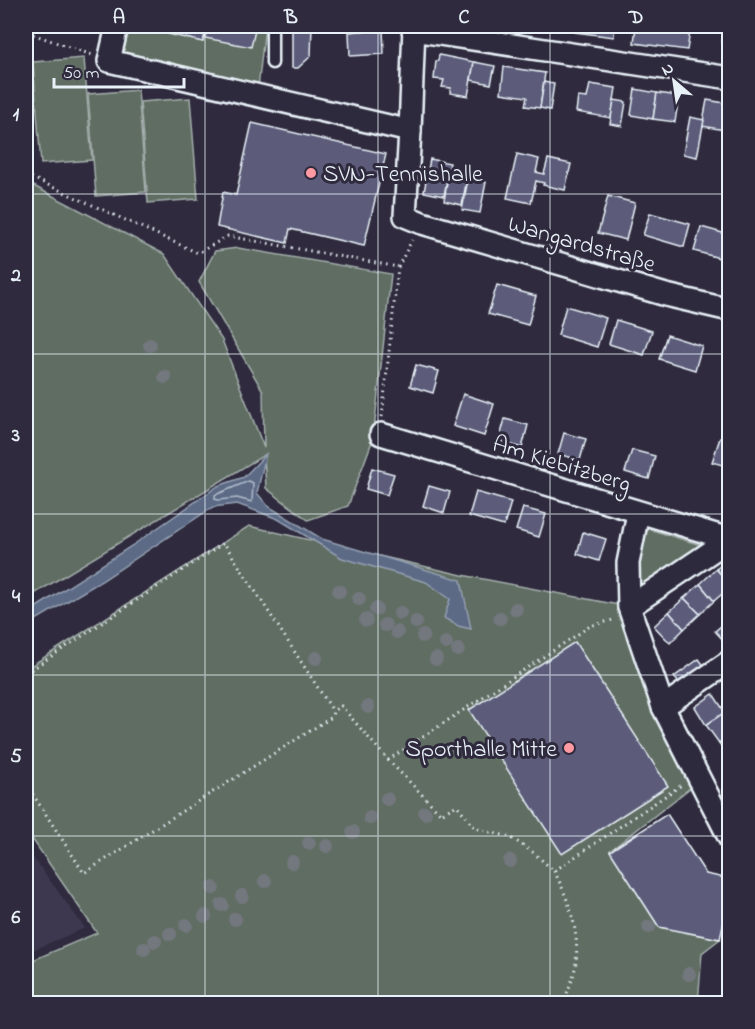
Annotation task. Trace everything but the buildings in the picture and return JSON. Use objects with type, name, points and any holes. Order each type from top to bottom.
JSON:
[{"type":"street","points":[[117,26],[109,61],[410,131]]},
{"type":"street","points":[[422,223],[405,216],[414,28],[729,78]]},
{"type":"street","name":"Wangardstraße","points":[[422,223],[666,295],[729,310]]},
{"type":"street","name":"Am Kiebitzberg","points":[[381,434],[729,539]]},
{"type":"street","points":[[638,513],[628,563],[631,613],[663,707],[729,839]]},
{"type":"street","points":[[631,613],[729,539]]},
{"type":"street","points":[[663,707],[729,661]]},
{"type":"lane","points":[[272,26],[272,63]]},
{"type":"path","points":[[26,62],[32,34],[109,61]]},
{"type":"path","points":[[26,175],[198,253],[228,236],[398,267]]},
{"type":"path","points":[[381,434],[398,267],[422,223]]},
{"type":"path","points":[[26,673],[224,543],[333,711],[332,717],[84,873],[26,784]]},
{"type":"path","points":[[388,760],[590,626],[631,613]]},
{"type":"path","points":[[333,711],[341,706],[388,760],[441,814],[457,805],[475,828],[510,837],[534,853],[554,871],[567,895],[576,942],[574,975],[563,1004]]},
{"type":"path","points":[[554,871],[696,773]]},
{"type":"shaded area","points":[[26,848],[85,928],[26,953]]},
{"type":"green space","points":[[120,26],[265,26],[258,88],[113,57]]},
{"type":"green space","points":[[84,58],[92,160],[41,164],[33,62]]},
{"type":"green space","points":[[138,90],[146,192],[96,196],[88,94]]},
{"type":"green space","points":[[190,98],[198,199],[148,203],[140,102]]},
{"type":"green space","points":[[26,182],[164,254],[222,340],[264,448],[263,391],[199,282],[215,251],[238,248],[391,274],[373,439],[348,506],[308,520],[266,488],[264,455],[26,599]]},
{"type":"green space","points":[[249,526],[462,575],[629,607],[700,780],[610,851],[659,927],[720,939],[702,953],[698,1003],[26,1003],[26,963],[97,933],[26,830],[26,669]]},
{"type":"green space","points":[[649,529],[701,545],[700,553],[638,593],[640,539]]},
{"type":"water","points":[[266,454],[257,493],[268,506],[322,539],[461,580],[471,629],[458,626],[444,618],[450,599],[426,582],[342,558],[278,519],[237,504],[213,507],[103,580],[26,626],[26,614],[133,545],[218,486],[244,477]]},
{"type":"place","name":"SVN-Tennishalle","points":[[311,173]]},
{"type":"place","name":"Sporthalle Mitte","points":[[569,748]]}]
